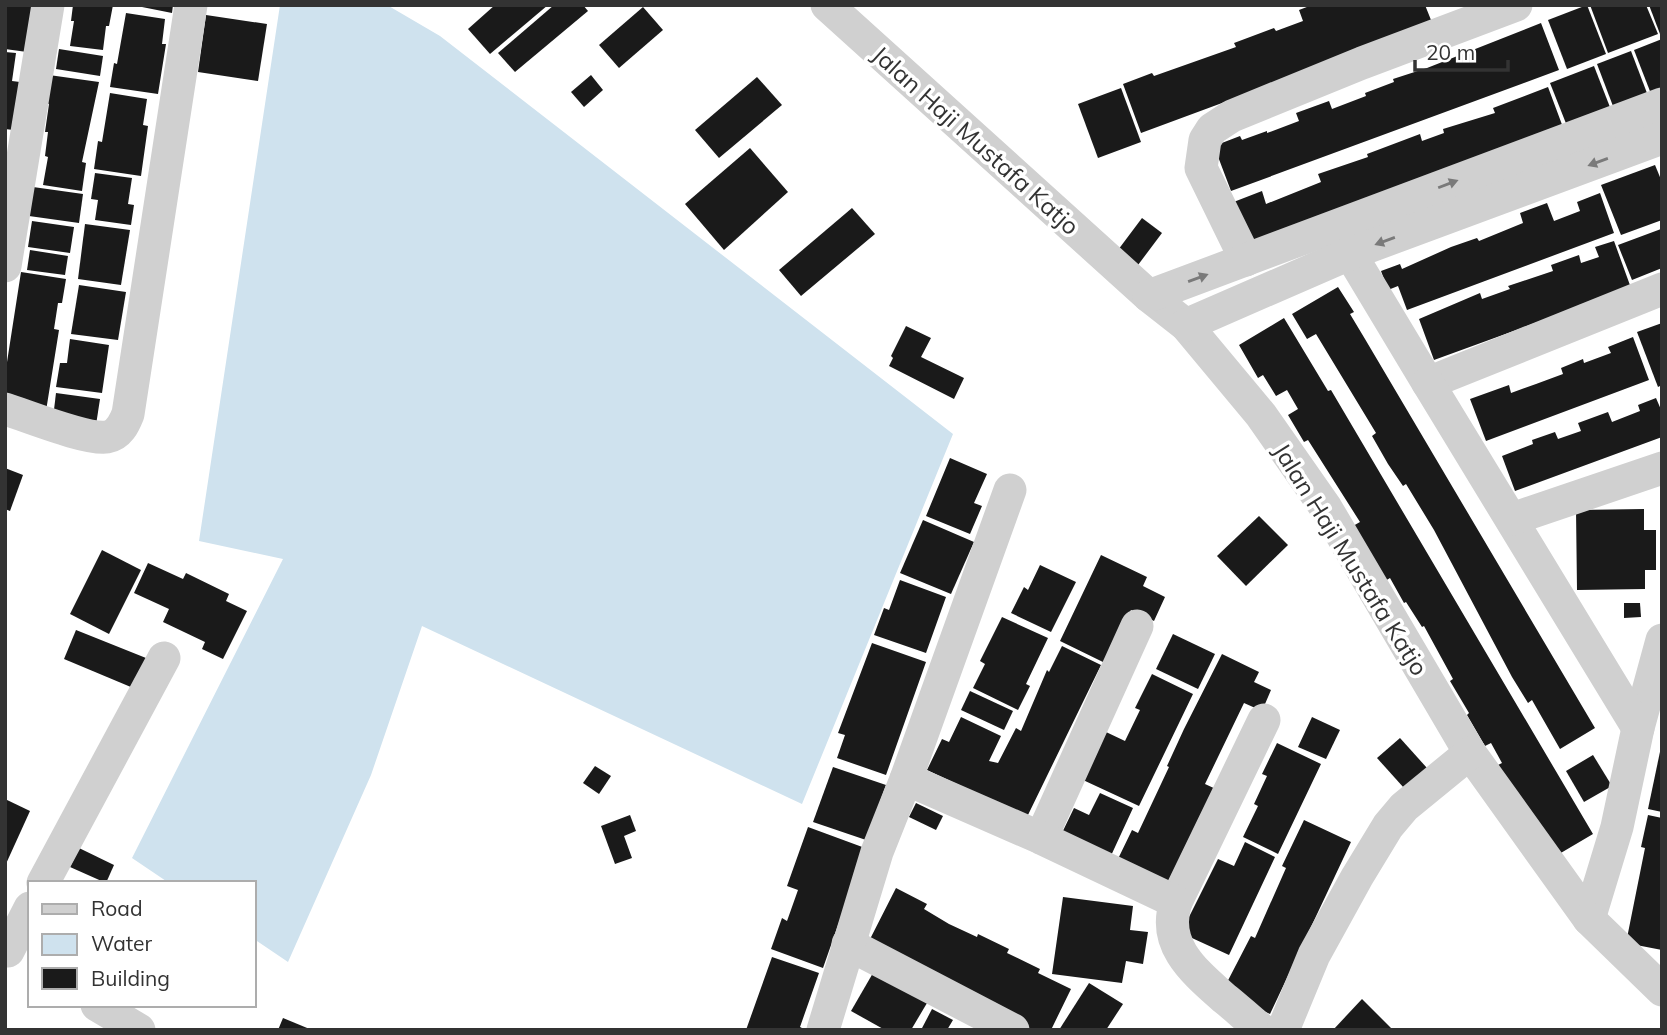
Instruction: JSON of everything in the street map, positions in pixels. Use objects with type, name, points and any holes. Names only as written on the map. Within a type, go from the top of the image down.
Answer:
[{"type":"street","points":[[5,266],[48,5]]},
{"type":"street","points":[[5,409],[85,435],[106,438],[123,427],[128,414],[191,5]]},
{"type":"street","name":"Jalan Haji Mustafa Katjo","points":[[827,5],[1149,296],[1186,325],[1261,415],[1326,508],[1470,752],[1589,919],[1662,990]]},
{"type":"street","points":[[1247,260],[1201,168],[1205,140],[1213,129],[1244,111],[1454,17],[1516,5]]},
{"type":"street","points":[[1186,325],[1342,241],[1662,103]]},
{"type":"street","points":[[1149,296],[1247,260],[1342,241],[1662,138]]},
{"type":"street","points":[[1342,241],[1638,728]]},
{"type":"street","points":[[1428,383],[1662,289]]},
{"type":"street","points":[[1512,519],[1662,468]]},
{"type":"street","points":[[823,1030],[877,852],[1010,490]]},
{"type":"street","points":[[1041,838],[1137,626]]},
{"type":"street","points":[[1589,919],[1617,827],[1638,728],[1662,640]]},
{"type":"street","points":[[44,881],[164,658]]},
{"type":"street","points":[[1262,1030],[1195,972],[1184,957],[1172,930],[1171,916],[1264,720]]},
{"type":"street","points":[[1283,1030],[1314,955],[1388,826],[1404,807],[1470,752]]},
{"type":"street","points":[[906,779],[1041,838],[1176,902]]},
{"type":"street","points":[[14,956],[28,914]]},
{"type":"street","points":[[848,944],[1013,1030]]},
{"type":"street","points":[[100,1007],[139,1030]]},
{"type":"water","points":[[280,5],[387,5],[440,36],[953,434],[802,804],[422,626],[371,775],[288,962],[256,940],[256,881],[166,881],[132,858],[283,559],[199,541]]},
{"type":"building","points":[[5,5],[34,5],[27,52],[5,49]]},
{"type":"building","points":[[73,5],[113,5],[109,26],[106,26],[103,50],[70,46],[74,21],[71,21]]},
{"type":"building","points":[[132,5],[173,5],[172,13]]},
{"type":"building","points":[[495,5],[548,5],[490,54],[468,29]]},
{"type":"building","points":[[554,5],[583,5],[588,11],[515,72],[498,53]]},
{"type":"building","points":[[1312,5],[1425,5],[1433,25],[1141,133],[1123,84],[1236,47],[1234,43],[1274,28],[1276,31],[1303,21],[1299,10]]},
{"type":"building","points":[[1587,5],[1606,54],[1567,69],[1548,20]]},
{"type":"building","points":[[1590,5],[1646,5],[1658,34],[1608,53]]},
{"type":"building","points":[[1649,5],[1662,5],[1660,34]]},
{"type":"building","points":[[643,7],[663,30],[619,68],[599,45]]},
{"type":"building","points":[[126,13],[165,19],[162,44],[166,44],[158,94],[110,87]]},
{"type":"building","points":[[206,15],[267,24],[258,81],[198,72]]},
{"type":"building","points":[[1541,23],[1559,70],[1231,191],[1214,146],[1240,136],[1242,140],[1267,133],[1299,121],[1296,113],[1329,101],[1332,109],[1366,96],[1365,93],[1394,82],[1393,79]]},
{"type":"building","points":[[1662,39],[1662,96],[1653,99],[1634,50]]},
{"type":"building","points":[[59,49],[103,56],[100,76],[56,69]]},
{"type":"building","points":[[1631,51],[1650,101],[1616,114],[1597,64]]},
{"type":"building","points":[[5,52],[16,53],[12,81],[20,82],[13,130],[5,129]]},
{"type":"building","points":[[1594,66],[1613,115],[1569,131],[1550,83]]},
{"type":"building","points":[[49,75],[99,82],[82,162],[86,163],[82,191],[43,185],[48,157],[45,156],[48,132],[45,132],[49,104],[45,103]]},
{"type":"building","points":[[591,75],[603,90],[584,107],[571,92]]},
{"type":"building","points":[[757,77],[782,105],[719,158],[695,130]]},
{"type":"building","points":[[1548,87],[1564,130],[1249,251],[1231,203],[1262,191],[1266,204],[1321,182],[1318,174],[1368,157],[1367,154],[1420,134],[1422,141],[1444,133],[1443,129],[1495,113],[1493,108]]},
{"type":"building","points":[[1121,88],[1141,142],[1098,158],[1078,104]]},
{"type":"building","points":[[110,93],[147,99],[143,125],[148,126],[141,176],[94,169],[98,141],[102,142]]},
{"type":"building","points":[[750,148],[788,192],[724,250],[685,204]]},
{"type":"building","points":[[1655,165],[1662,182],[1662,220],[1621,235],[1601,185]]},
{"type":"building","points":[[95,173],[132,178],[128,204],[134,205],[131,225],[95,220],[98,200],[91,199]]},
{"type":"building","points":[[33,187],[83,194],[79,223],[29,216]]},
{"type":"building","points":[[1600,193],[1614,233],[1407,310],[1398,286],[1388,290],[1381,271],[1400,264],[1402,269],[1451,247],[1477,238],[1479,241],[1523,223],[1520,213],[1547,203],[1554,221],[1580,211],[1577,202]]},
{"type":"building","points":[[852,208],[875,234],[801,296],[779,270]]},
{"type":"building","points":[[1142,218],[1162,233],[1138,265],[1118,250]]},
{"type":"building","points":[[32,221],[74,227],[70,253],[28,247]]},
{"type":"building","points":[[85,224],[130,230],[121,285],[78,279]]},
{"type":"building","points":[[1661,229],[1662,268],[1632,280],[1618,245]]},
{"type":"building","points":[[1614,241],[1631,288],[1434,360],[1419,319],[1480,293],[1482,299],[1510,289],[1508,286],[1553,271],[1551,265],[1579,255],[1581,263],[1599,257],[1595,247]]},
{"type":"building","points":[[30,250],[68,256],[65,275],[27,270]]},
{"type":"building","points":[[21,272],[66,279],[62,303],[58,303],[54,329],[59,330],[46,411],[5,405],[5,375]]},
{"type":"building","points":[[79,285],[126,292],[118,340],[71,334]]},
{"type":"building","points":[[1338,287],[1354,312],[1350,314],[1595,728],[1560,749],[1532,700],[1528,703],[1512,677],[1434,530],[1406,484],[1403,486],[1388,464],[1372,436],[1376,433],[1316,334],[1307,339],[1292,314]]},
{"type":"building","points":[[1284,318],[1328,391],[1331,390],[1593,834],[1554,857],[1498,765],[1502,763],[1491,743],[1485,746],[1467,715],[1469,713],[1450,681],[1453,679],[1424,626],[1422,627],[1406,602],[1404,603],[1390,578],[1385,581],[1353,526],[1360,522],[1308,440],[1304,442],[1288,415],[1298,409],[1287,390],[1276,396],[1263,375],[1258,378],[1239,345]]},
{"type":"building","points":[[1662,323],[1662,385],[1658,387],[1637,332]]},
{"type":"building","points":[[906,326],[931,338],[921,357],[964,378],[954,399],[889,366]]},
{"type":"building","points":[[1633,337],[1649,380],[1486,441],[1470,399],[1509,385],[1511,393],[1563,374],[1561,368],[1583,359],[1584,363],[1611,353],[1608,347]]},
{"type":"building","points":[[70,339],[109,345],[102,393],[56,387],[60,363],[67,363]]},
{"type":"building","points":[[56,393],[100,399],[96,425],[53,418]]},
{"type":"building","points":[[1656,398],[1662,412],[1662,437],[1515,491],[1502,456],[1533,444],[1532,440],[1555,432],[1558,439],[1581,431],[1578,423],[1608,412],[1612,422],[1640,411],[1638,405]]},
{"type":"building","points":[[950,458],[987,474],[974,503],[982,506],[970,534],[926,516]]},
{"type":"building","points":[[5,468],[23,475],[10,511],[5,509]]},
{"type":"building","points":[[1644,509],[1644,530],[1656,530],[1656,570],[1645,570],[1645,589],[1577,590],[1576,510]]},
{"type":"building","points":[[1259,516],[1288,545],[1246,586],[1217,556]]},
{"type":"building","points":[[923,520],[974,542],[951,594],[900,573]]},
{"type":"building","points":[[102,550],[141,570],[109,634],[70,614]]},
{"type":"building","points":[[1101,555],[1147,577],[1143,586],[1165,597],[1154,621],[1131,610],[1105,663],[1060,641]]},
{"type":"building","points":[[148,563],[183,579],[186,573],[229,594],[226,601],[247,611],[223,659],[202,649],[205,642],[163,622],[169,609],[134,593]]},
{"type":"building","points":[[1040,565],[1076,582],[1051,632],[1011,613],[1024,587],[1028,590]]},
{"type":"building","points":[[900,580],[946,597],[926,653],[874,635],[884,608],[889,610]]},
{"type":"building","points":[[1624,603],[1640,603],[1641,617],[1624,618]]},
{"type":"building","points":[[1002,617],[1048,638],[1026,684],[1030,686],[1018,710],[973,688],[985,664],[980,661]]},
{"type":"building","points":[[76,630],[151,660],[138,690],[64,659]]},
{"type":"building","points":[[1173,634],[1215,654],[1198,689],[1156,669]]},
{"type":"building","points":[[872,643],[926,662],[886,775],[837,758],[845,735],[838,733]]},
{"type":"building","points":[[1062,646],[1101,665],[1027,817],[927,770],[942,739],[949,742],[961,717],[1001,736],[989,761],[998,763],[1016,728],[1021,731],[1047,670],[1049,672]]},
{"type":"building","points":[[1222,654],[1259,672],[1254,682],[1271,690],[1262,711],[1244,703],[1205,784],[1218,790],[1169,889],[1116,863],[1132,830],[1138,833],[1184,729]]},
{"type":"building","points":[[1152,674],[1193,694],[1139,806],[1083,780],[1106,732],[1125,741],[1140,710],[1135,708]]},
{"type":"building","points":[[970,691],[1013,711],[1004,730],[961,710]]},
{"type":"building","points":[[1312,717],[1340,730],[1326,759],[1298,747]]},
{"type":"building","points":[[1400,738],[1427,768],[1404,788],[1377,758]]},
{"type":"building","points":[[1277,743],[1321,764],[1278,854],[1243,837],[1258,806],[1254,804],[1267,776],[1262,774]]},
{"type":"building","points":[[1662,747],[1662,812],[1648,809]]},
{"type":"building","points":[[1593,755],[1612,786],[1584,802],[1566,771]]},
{"type":"building","points":[[595,766],[611,776],[599,794],[583,783]]},
{"type":"building","points":[[833,767],[886,785],[866,840],[813,822]]},
{"type":"building","points":[[1100,793],[1133,808],[1109,860],[1060,837],[1074,808],[1089,815]]},
{"type":"building","points":[[5,799],[30,811],[5,866]]},
{"type":"building","points":[[916,803],[943,816],[936,830],[909,817]]},
{"type":"building","points":[[630,815],[636,831],[624,836],[632,858],[615,864],[601,826]]},
{"type":"building","points":[[1648,815],[1662,818],[1662,950],[1626,943],[1645,848],[1641,847]]},
{"type":"building","points":[[1304,820],[1351,842],[1270,1014],[1222,992],[1251,936],[1255,938],[1286,868],[1282,866]]},
{"type":"building","points":[[808,827],[865,848],[823,968],[771,949],[782,918],[787,921],[798,890],[787,886]]},
{"type":"building","points":[[1245,842],[1275,857],[1229,955],[1181,933],[1218,859],[1234,866]]},
{"type":"building","points":[[79,848],[114,865],[107,881],[70,867]]},
{"type":"building","points":[[896,888],[927,904],[924,909],[949,924],[1009,949],[1007,953],[1040,969],[1038,973],[1071,989],[1051,1030],[1024,1030],[868,943]]},
{"type":"building","points":[[1063,897],[1133,906],[1130,930],[1148,932],[1143,964],[1126,961],[1122,983],[1052,974]]},
{"type":"building","points":[[772,957],[819,973],[800,1027],[806,1030],[746,1030]]},
{"type":"building","points":[[873,973],[927,1003],[911,1030],[885,1030],[851,1011]]},
{"type":"building","points":[[1089,983],[1123,1004],[1106,1030],[1059,1030]]},
{"type":"building","points":[[1362,999],[1393,1030],[1333,1030]]},
{"type":"building","points":[[932,1009],[953,1020],[947,1030],[921,1030]]},
{"type":"building","points":[[283,1018],[312,1030],[278,1030]]}]
